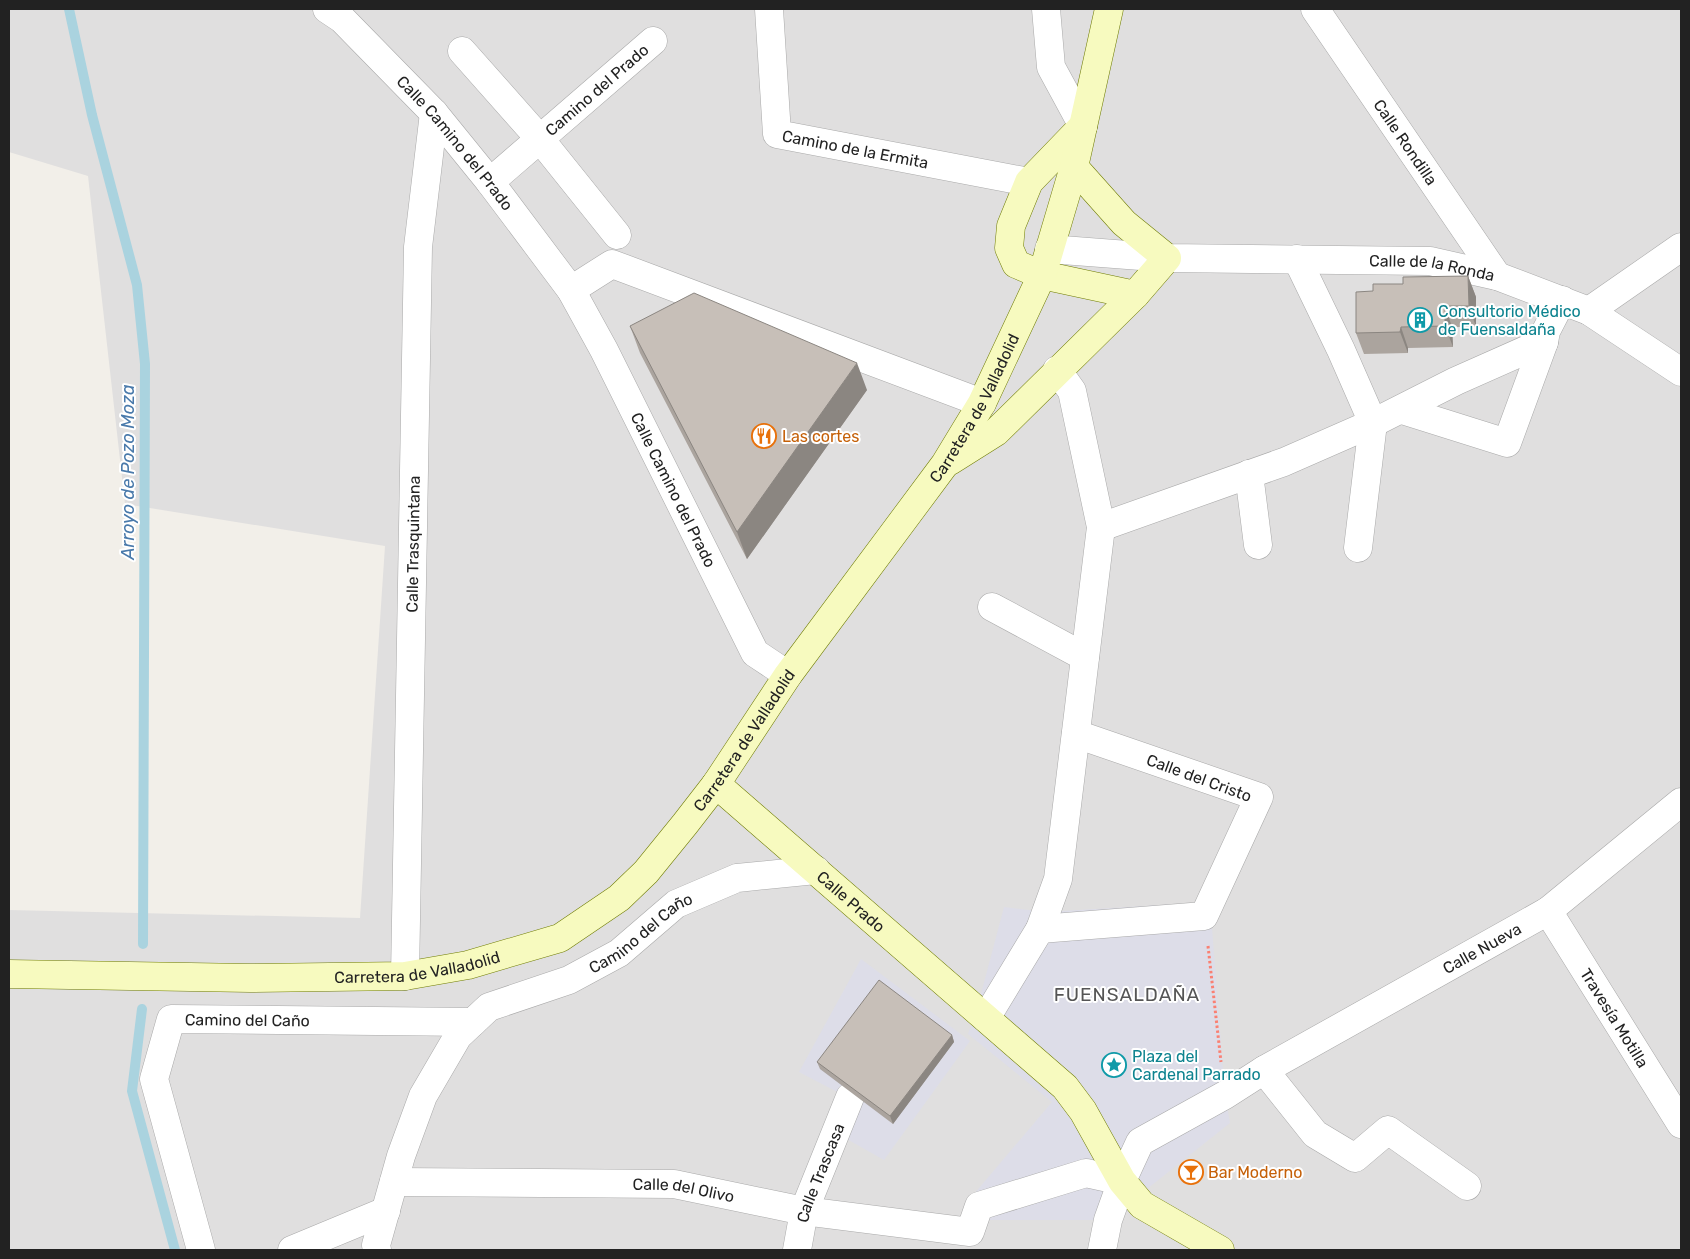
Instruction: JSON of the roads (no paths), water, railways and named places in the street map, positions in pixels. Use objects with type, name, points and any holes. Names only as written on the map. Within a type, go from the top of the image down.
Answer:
[{"type":"street","name":"Calle Camino del Prado","points":[[327,9],[342,19],[434,113],[490,182],[571,290],[604,350],[755,653],[788,676]]},
{"type":"street","name":"Camino de la Ermita","points":[[769,9],[777,134],[1029,182]]},
{"type":"street","points":[[1046,9],[1051,67],[1083,126],[1029,182],[1011,226],[1009,248],[1016,264],[1042,275],[1135,295]]},
{"type":"street","name":"Carretera de Valladolid","points":[[9,974],[250,978],[405,976],[468,966],[560,938],[619,898],[646,872],[716,784],[788,676],[945,464],[982,403],[1042,275],[1074,167],[1109,9]]},
{"type":"street","name":"Calle Rondilla","points":[[1315,9],[1497,276]]},
{"type":"street","name":"Camino del Prado","points":[[490,182],[654,41]]},
{"type":"street","name":"Camino del Prado","points":[[462,51],[540,139],[617,235]]},
{"type":"street","name":"Calle Trasquintana","points":[[405,976],[418,247],[434,113]]},
{"type":"street","points":[[945,464],[996,432],[1135,295],[1167,258],[1124,223],[1074,167]]},
{"type":"street","points":[[1589,311],[1681,247]]},
{"type":"street","name":"Calle de la Ronda","points":[[1049,249],[1167,258],[1430,261],[1497,276],[1589,311],[1681,372]]},
{"type":"street","points":[[1297,259],[1341,350],[1373,423],[1358,548]]},
{"type":"street","points":[[571,290],[612,264],[982,403]]},
{"type":"street","points":[[1402,410],[1507,443],[1544,342],[1546,331],[1562,300]]},
{"type":"street","points":[[1101,527],[1284,462],[1402,410],[1456,381],[1544,342]]},
{"type":"street","points":[[1058,370],[1072,391],[1101,527],[1058,879],[1040,929],[986,1018],[1066,1087],[1083,1111],[1122,1181],[1142,1205],[1220,1250]]},
{"type":"street","points":[[1249,474],[1258,545]]},
{"type":"street","points":[[992,607],[1085,657]]},
{"type":"street","name":"Calle del Cristo","points":[[1040,929],[1204,916],[1258,798],[1076,734]]},
{"type":"street","name":"Calle Prado","points":[[716,784],[986,1018]]},
{"type":"street","name":"Calle Nueva","points":[[1122,1181],[1140,1142],[1224,1095],[1264,1070],[1548,911],[1681,802]]},
{"type":"street","name":"Camino del Caño","points":[[377,1250],[376,1245],[394,1182],[422,1096],[458,1036],[490,1007],[569,980],[619,953],[676,904],[737,878],[816,870]]},
{"type":"street","name":"Travesía Motilla","points":[[1548,911],[1681,1124]]},
{"type":"street","name":"Camino del Caño","points":[[201,1250],[154,1079],[171,1019],[474,1022]]},
{"type":"street","points":[[1264,1070],[1315,1134],[1355,1158],[1388,1130],[1467,1186]]},
{"type":"street","name":"Calle Trascasa","points":[[797,1250],[804,1211],[850,1097]]},
{"type":"street","name":"Calle del Olivo","points":[[394,1182],[674,1184],[804,1211],[970,1232],[979,1206],[1086,1173],[1122,1181]]},
{"type":"street","points":[[1102,1250],[1108,1220],[1122,1181]]},
{"type":"street","points":[[292,1250],[386,1212]]},
{"type":"waterway","name":"Arroyo de Pozo Moza","points":[[69,9],[92,115],[137,285],[145,364],[143,944]]},
{"type":"waterway","name":"Arroyo de Pozo Moza","points":[[142,1009],[132,1091],[175,1250]]},
{"type":"place","name":"Consultorio Médico de Fuensaldaña","points":[[1420,320]]},
{"type":"place","name":"Las cortes","points":[[764,436]]},
{"type":"place","name":"Plaza del Cardenal Parrado","points":[[1114,1065]]},
{"type":"place","name":"Bar Moderno","points":[[1191,1172]]},
{"type":"district","name":"FUENSALDAÑA","points":[[1127,994]]}]
